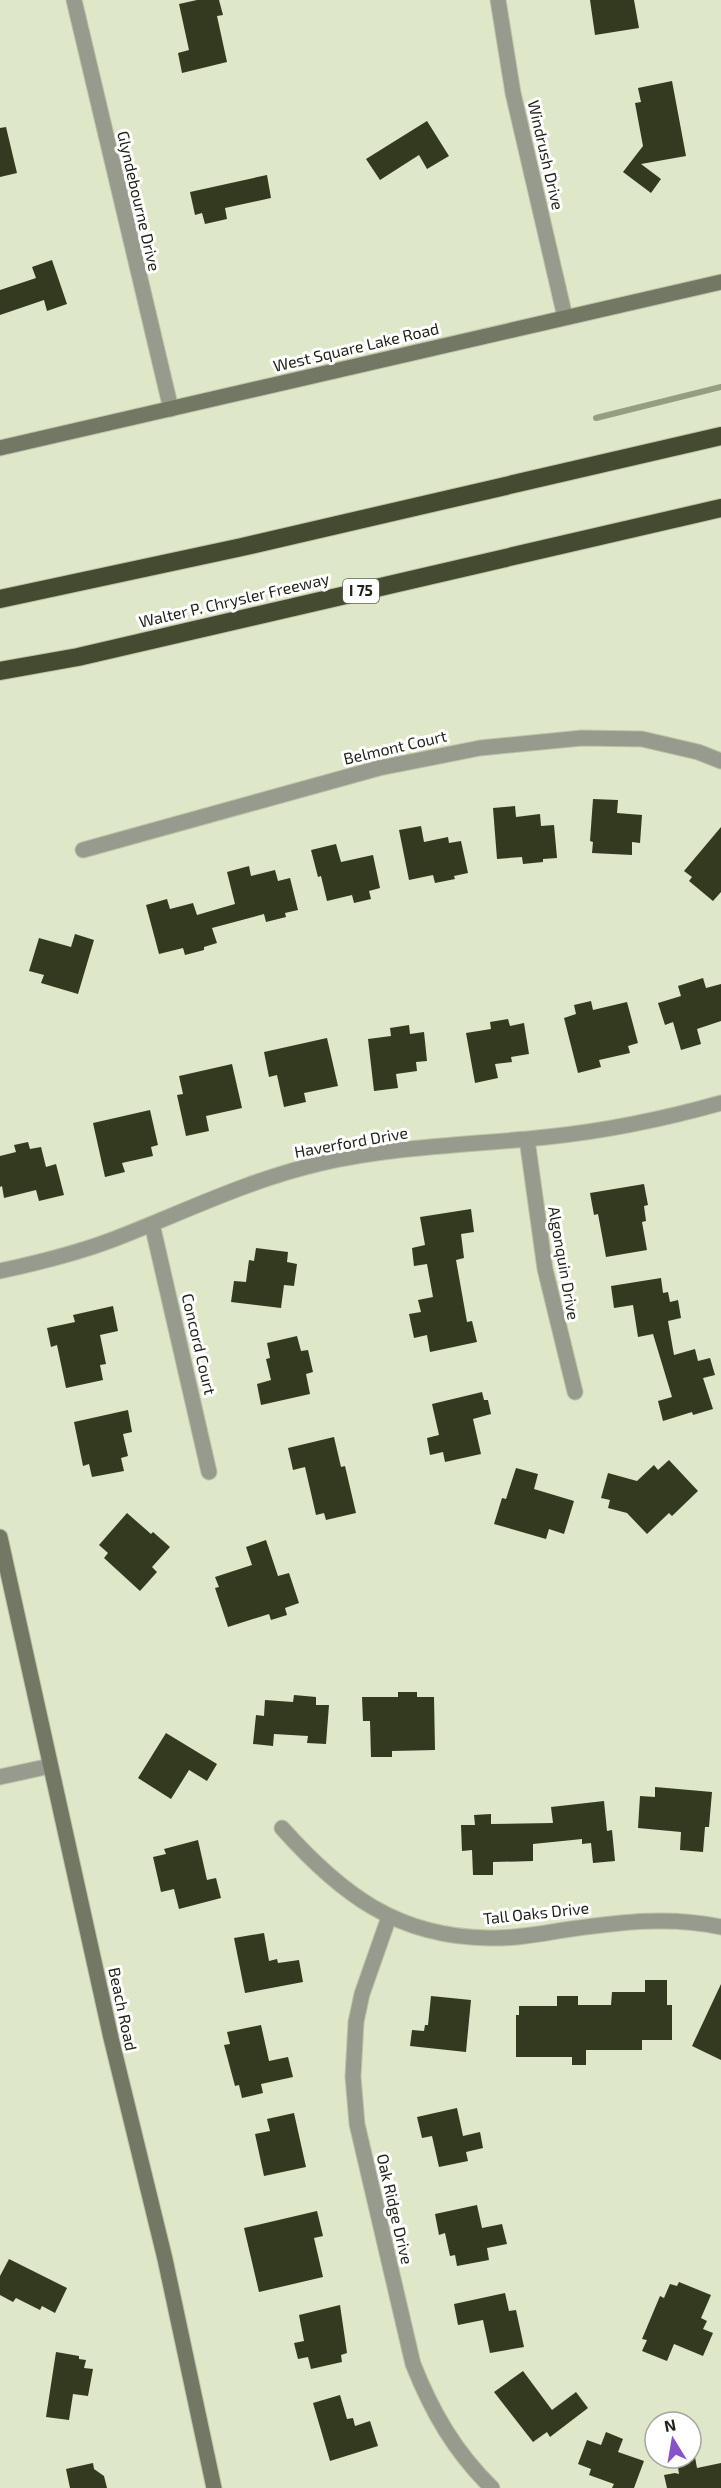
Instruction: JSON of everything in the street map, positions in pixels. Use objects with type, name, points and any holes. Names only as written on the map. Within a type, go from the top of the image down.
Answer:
[{"type":"highway","points":[[0,599],[254,544],[721,436]]},
{"type":"highway","name":"Walter P. Chrysler Freeway","points":[[0,671],[78,657],[721,508]]},
{"type":"street","name":"Glyndebourne Drive","points":[[74,0],[171,409]]},
{"type":"street","name":"Windrush Drive","points":[[498,0],[513,93],[565,317]]},
{"type":"street","name":"West Square Lake Road","points":[[0,448],[721,282]]},
{"type":"street","name":"Belmont Court","points":[[83,850],[379,768],[480,748],[582,738],[642,739],[698,752],[721,761]]},
{"type":"street","name":"Haverford Drive","points":[[0,1271],[81,1251],[229,1191],[292,1170],[325,1162],[390,1151],[597,1131],[721,1103]]},
{"type":"street","name":"Algonquin Drive","points":[[527,1139],[545,1269],[575,1392]]},
{"type":"street","name":"Concord Court","points":[[152,1224],[209,1472]]},
{"type":"street","name":"Beach Road","points":[[0,1537],[111,2038],[165,2259],[214,2488]]},
{"type":"street","points":[[0,1777],[50,1766]]},
{"type":"street","name":"Tall Oaks Drive","points":[[282,1828],[327,1875],[367,1905],[389,1917],[437,1932],[491,1938],[653,1920],[693,1922],[721,1927]]},
{"type":"street","name":"Oak Ridge Drive","points":[[389,1917],[370,1967],[356,2022],[353,2077],[357,2124],[413,2364],[423,2390],[445,2432],[492,2488]]},
{"type":"building","points":[[197,0],[219,0],[223,15],[217,16],[227,62],[182,73],[178,53],[189,50],[179,4]]},
{"type":"building","points":[[590,0],[634,0],[639,28],[595,35]]},
{"type":"building","points":[[672,81],[686,156],[641,164],[661,179],[651,193],[623,172],[643,146],[635,103],[641,102],[638,88]]},
{"type":"building","points":[[427,121],[449,156],[427,169],[419,155],[380,180],[366,159]]},
{"type":"building","points":[[6,127],[17,173],[0,177],[0,128]]},
{"type":"building","points":[[267,175],[271,198],[225,208],[227,219],[205,224],[202,213],[195,215],[190,192]]},
{"type":"building","points":[[52,260],[67,304],[47,311],[44,300],[0,315],[0,290],[36,278],[32,267]]},
{"type":"building","points":[[593,799],[618,800],[617,813],[642,815],[640,843],[632,842],[632,855],[592,853],[593,842],[590,841]]},
{"type":"building","points":[[515,806],[516,817],[540,814],[541,826],[554,825],[557,858],[523,864],[522,857],[497,859],[493,808]]},
{"type":"building","points":[[421,826],[424,842],[448,837],[449,843],[461,841],[468,873],[454,876],[455,879],[435,883],[433,875],[409,880],[399,830]]},
{"type":"building","points":[[721,827],[721,892],[713,901],[689,881],[692,877],[684,871]]},
{"type":"building","points":[[336,844],[341,862],[373,855],[380,888],[369,891],[371,899],[354,903],[352,895],[327,901],[311,850]]},
{"type":"building","points":[[249,866],[251,876],[275,870],[278,881],[290,878],[298,910],[285,913],[286,917],[266,922],[264,914],[212,928],[217,943],[204,947],[204,950],[185,955],[183,948],[159,954],[146,905],[167,899],[170,909],[193,903],[197,915],[235,904],[227,872]]},
{"type":"building","points":[[75,934],[94,940],[78,994],[41,983],[44,975],[29,971],[39,938],[71,947]]},
{"type":"building","points":[[703,978],[706,988],[721,984],[721,1021],[697,1029],[701,1044],[681,1050],[673,1022],[665,1025],[658,1003],[681,996],[678,986]]},
{"type":"building","points":[[591,1001],[593,1010],[627,1002],[638,1043],[628,1046],[630,1053],[599,1060],[601,1067],[578,1073],[564,1018],[576,1014],[574,1005]]},
{"type":"building","points":[[508,1019],[510,1026],[524,1023],[529,1054],[511,1057],[512,1062],[495,1064],[498,1078],[475,1083],[466,1033],[491,1029],[490,1022]]},
{"type":"building","points":[[409,1025],[410,1034],[424,1032],[427,1061],[416,1062],[417,1071],[396,1074],[398,1088],[374,1091],[368,1039],[391,1036],[390,1028]]},
{"type":"building","points":[[327,1038],[338,1086],[304,1093],[306,1102],[284,1107],[277,1075],[269,1077],[264,1052]]},
{"type":"building","points":[[232,1064],[242,1108],[206,1116],[209,1131],[186,1136],[177,1095],[183,1094],[179,1076]]},
{"type":"building","points":[[150,1110],[158,1145],[151,1147],[153,1156],[122,1163],[125,1172],[105,1177],[93,1123]]},
{"type":"building","points":[[28,1142],[30,1149],[41,1147],[46,1167],[56,1164],[64,1195],[39,1201],[36,1190],[4,1198],[2,1186],[0,1187],[0,1156],[16,1152],[14,1145]]},
{"type":"building","points":[[644,1184],[648,1205],[644,1206],[646,1221],[642,1222],[647,1250],[606,1257],[598,1214],[594,1215],[590,1193]]},
{"type":"building","points":[[471,1209],[474,1232],[461,1234],[464,1258],[456,1260],[467,1322],[472,1321],[477,1342],[430,1352],[427,1335],[414,1338],[409,1314],[421,1312],[418,1300],[433,1297],[427,1264],[414,1266],[412,1248],[425,1245],[420,1217]]},
{"type":"building","points":[[256,1248],[288,1252],[287,1262],[297,1264],[294,1286],[284,1285],[281,1308],[231,1302],[234,1281],[246,1282],[249,1260],[254,1261]]},
{"type":"building","points":[[661,1278],[663,1293],[668,1292],[670,1302],[678,1300],[681,1318],[668,1321],[674,1355],[695,1349],[698,1361],[710,1358],[715,1375],[703,1378],[713,1409],[693,1415],[692,1412],[663,1421],[658,1401],[672,1397],[653,1334],[638,1337],[633,1305],[614,1308],[611,1286]]},
{"type":"building","points":[[113,1306],[118,1331],[100,1335],[106,1364],[100,1365],[103,1380],[66,1388],[57,1345],[51,1347],[47,1328],[75,1322],[73,1315]]},
{"type":"building","points":[[297,1336],[301,1351],[308,1350],[313,1372],[306,1374],[310,1394],[261,1405],[257,1384],[271,1380],[266,1359],[270,1358],[267,1343]]},
{"type":"building","points":[[482,1392],[484,1400],[488,1400],[491,1414],[473,1419],[481,1454],[445,1462],[443,1452],[430,1455],[427,1438],[439,1435],[432,1404]]},
{"type":"building","points":[[128,1410],[132,1432],[123,1434],[128,1456],[121,1458],[124,1471],[92,1477],[89,1464],[83,1466],[74,1422]]},
{"type":"building","points":[[334,1437],[341,1467],[345,1466],[356,1513],[326,1520],[324,1513],[316,1515],[305,1467],[293,1470],[288,1448]]},
{"type":"building","points":[[669,1460],[698,1491],[672,1516],[669,1513],[647,1534],[627,1513],[608,1508],[610,1500],[601,1498],[608,1473],[637,1481],[654,1465],[658,1470]]},
{"type":"building","points":[[516,1468],[538,1474],[534,1489],[574,1501],[564,1534],[549,1529],[546,1539],[494,1524],[502,1498],[506,1499]]},
{"type":"building","points":[[127,1513],[170,1547],[152,1567],[157,1572],[140,1591],[104,1558],[108,1553],[99,1545]]},
{"type":"building","points":[[266,1540],[278,1576],[289,1573],[299,1603],[285,1608],[287,1615],[271,1620],[269,1614],[228,1627],[215,1588],[219,1587],[215,1577],[252,1565],[246,1547]]},
{"type":"building","points":[[398,1692],[417,1692],[417,1697],[434,1697],[435,1750],[392,1751],[392,1757],[371,1757],[370,1721],[363,1721],[362,1697],[398,1697]]},
{"type":"building","points":[[294,1695],[316,1697],[316,1705],[329,1705],[326,1744],[307,1743],[308,1736],[274,1734],[273,1746],[253,1744],[256,1715],[264,1716],[265,1700],[293,1702]]},
{"type":"building","points":[[166,1733],[217,1764],[207,1781],[189,1770],[171,1799],[138,1778]]},
{"type":"building","points":[[655,1787],[712,1792],[709,1827],[705,1827],[703,1852],[680,1850],[681,1832],[638,1828],[640,1796],[655,1797]]},
{"type":"building","points":[[604,1801],[607,1831],[612,1830],[615,1861],[593,1863],[591,1843],[582,1844],[582,1839],[533,1844],[533,1861],[493,1862],[493,1875],[473,1875],[472,1850],[462,1851],[461,1825],[475,1825],[474,1815],[491,1814],[491,1824],[553,1823],[551,1807]]},
{"type":"building","points":[[198,1840],[207,1880],[216,1878],[221,1898],[179,1909],[174,1889],[161,1892],[153,1857],[166,1854],[164,1849]]},
{"type":"building","points":[[264,1933],[269,1961],[277,1959],[278,1963],[299,1960],[303,1982],[245,1993],[234,1938]]},
{"type":"building","points":[[645,1980],[667,1980],[667,2005],[672,2005],[672,2040],[642,2040],[642,2050],[586,2050],[586,2065],[572,2065],[572,2057],[516,2057],[516,2015],[519,2015],[519,2006],[557,2006],[557,1996],[578,1996],[578,2005],[611,2005],[612,1992],[645,1992]]},
{"type":"building","points":[[721,1984],[721,2060],[692,2046]]},
{"type":"building","points":[[431,1996],[471,2000],[466,2052],[410,2046],[412,2030],[424,2031],[425,2025],[428,2025]]},
{"type":"building","points":[[261,2025],[269,2061],[288,2057],[293,2077],[261,2084],[263,2093],[242,2098],[239,2085],[235,2086],[224,2045],[230,2044],[227,2032]]},
{"type":"building","points":[[457,2108],[463,2136],[480,2132],[483,2148],[466,2152],[468,2161],[439,2167],[432,2136],[422,2138],[417,2117]]},
{"type":"building","points":[[294,2113],[306,2167],[264,2176],[255,2134],[270,2131],[267,2119]]},
{"type":"building","points":[[477,2205],[482,2228],[502,2224],[507,2244],[487,2248],[489,2260],[457,2266],[455,2255],[450,2256],[445,2233],[439,2235],[435,2214]]},
{"type":"building","points":[[317,2211],[323,2236],[314,2238],[323,2277],[259,2292],[244,2228]]},
{"type":"building","points":[[9,2259],[67,2288],[55,2313],[42,2306],[40,2310],[16,2298],[13,2302],[0,2295],[0,2276]]},
{"type":"building","points":[[679,2282],[711,2295],[701,2318],[707,2321],[703,2329],[713,2333],[703,2356],[674,2344],[667,2361],[642,2351],[647,2340],[642,2339],[660,2296],[664,2298],[670,2284],[677,2286]]},
{"type":"building","points":[[505,2293],[509,2311],[516,2310],[524,2347],[490,2353],[483,2320],[458,2325],[454,2304]]},
{"type":"building","points":[[340,2305],[347,2353],[341,2355],[342,2362],[311,2369],[308,2357],[298,2359],[294,2343],[304,2341],[299,2315]]},
{"type":"building","points":[[56,2352],[79,2356],[79,2359],[86,2360],[84,2368],[93,2369],[88,2396],[73,2394],[69,2420],[46,2417]]},
{"type":"building","points":[[523,2371],[552,2410],[576,2392],[588,2408],[550,2437],[547,2432],[533,2442],[494,2392]]},
{"type":"building","points":[[340,2395],[347,2419],[353,2418],[355,2426],[370,2421],[378,2446],[330,2461],[313,2403]]},
{"type":"building","points":[[606,2432],[623,2439],[618,2452],[643,2461],[634,2488],[612,2488],[614,2484],[589,2475],[591,2469],[578,2464],[587,2440],[601,2445]]},
{"type":"building","points":[[93,2463],[94,2469],[104,2476],[107,2488],[70,2488],[66,2469]]},
{"type":"building","points":[[721,2463],[721,2488],[667,2488],[664,2475],[679,2474],[678,2470],[703,2470],[703,2467]]},
{"type":"waterway","points":[[596,418],[721,387]]}]
